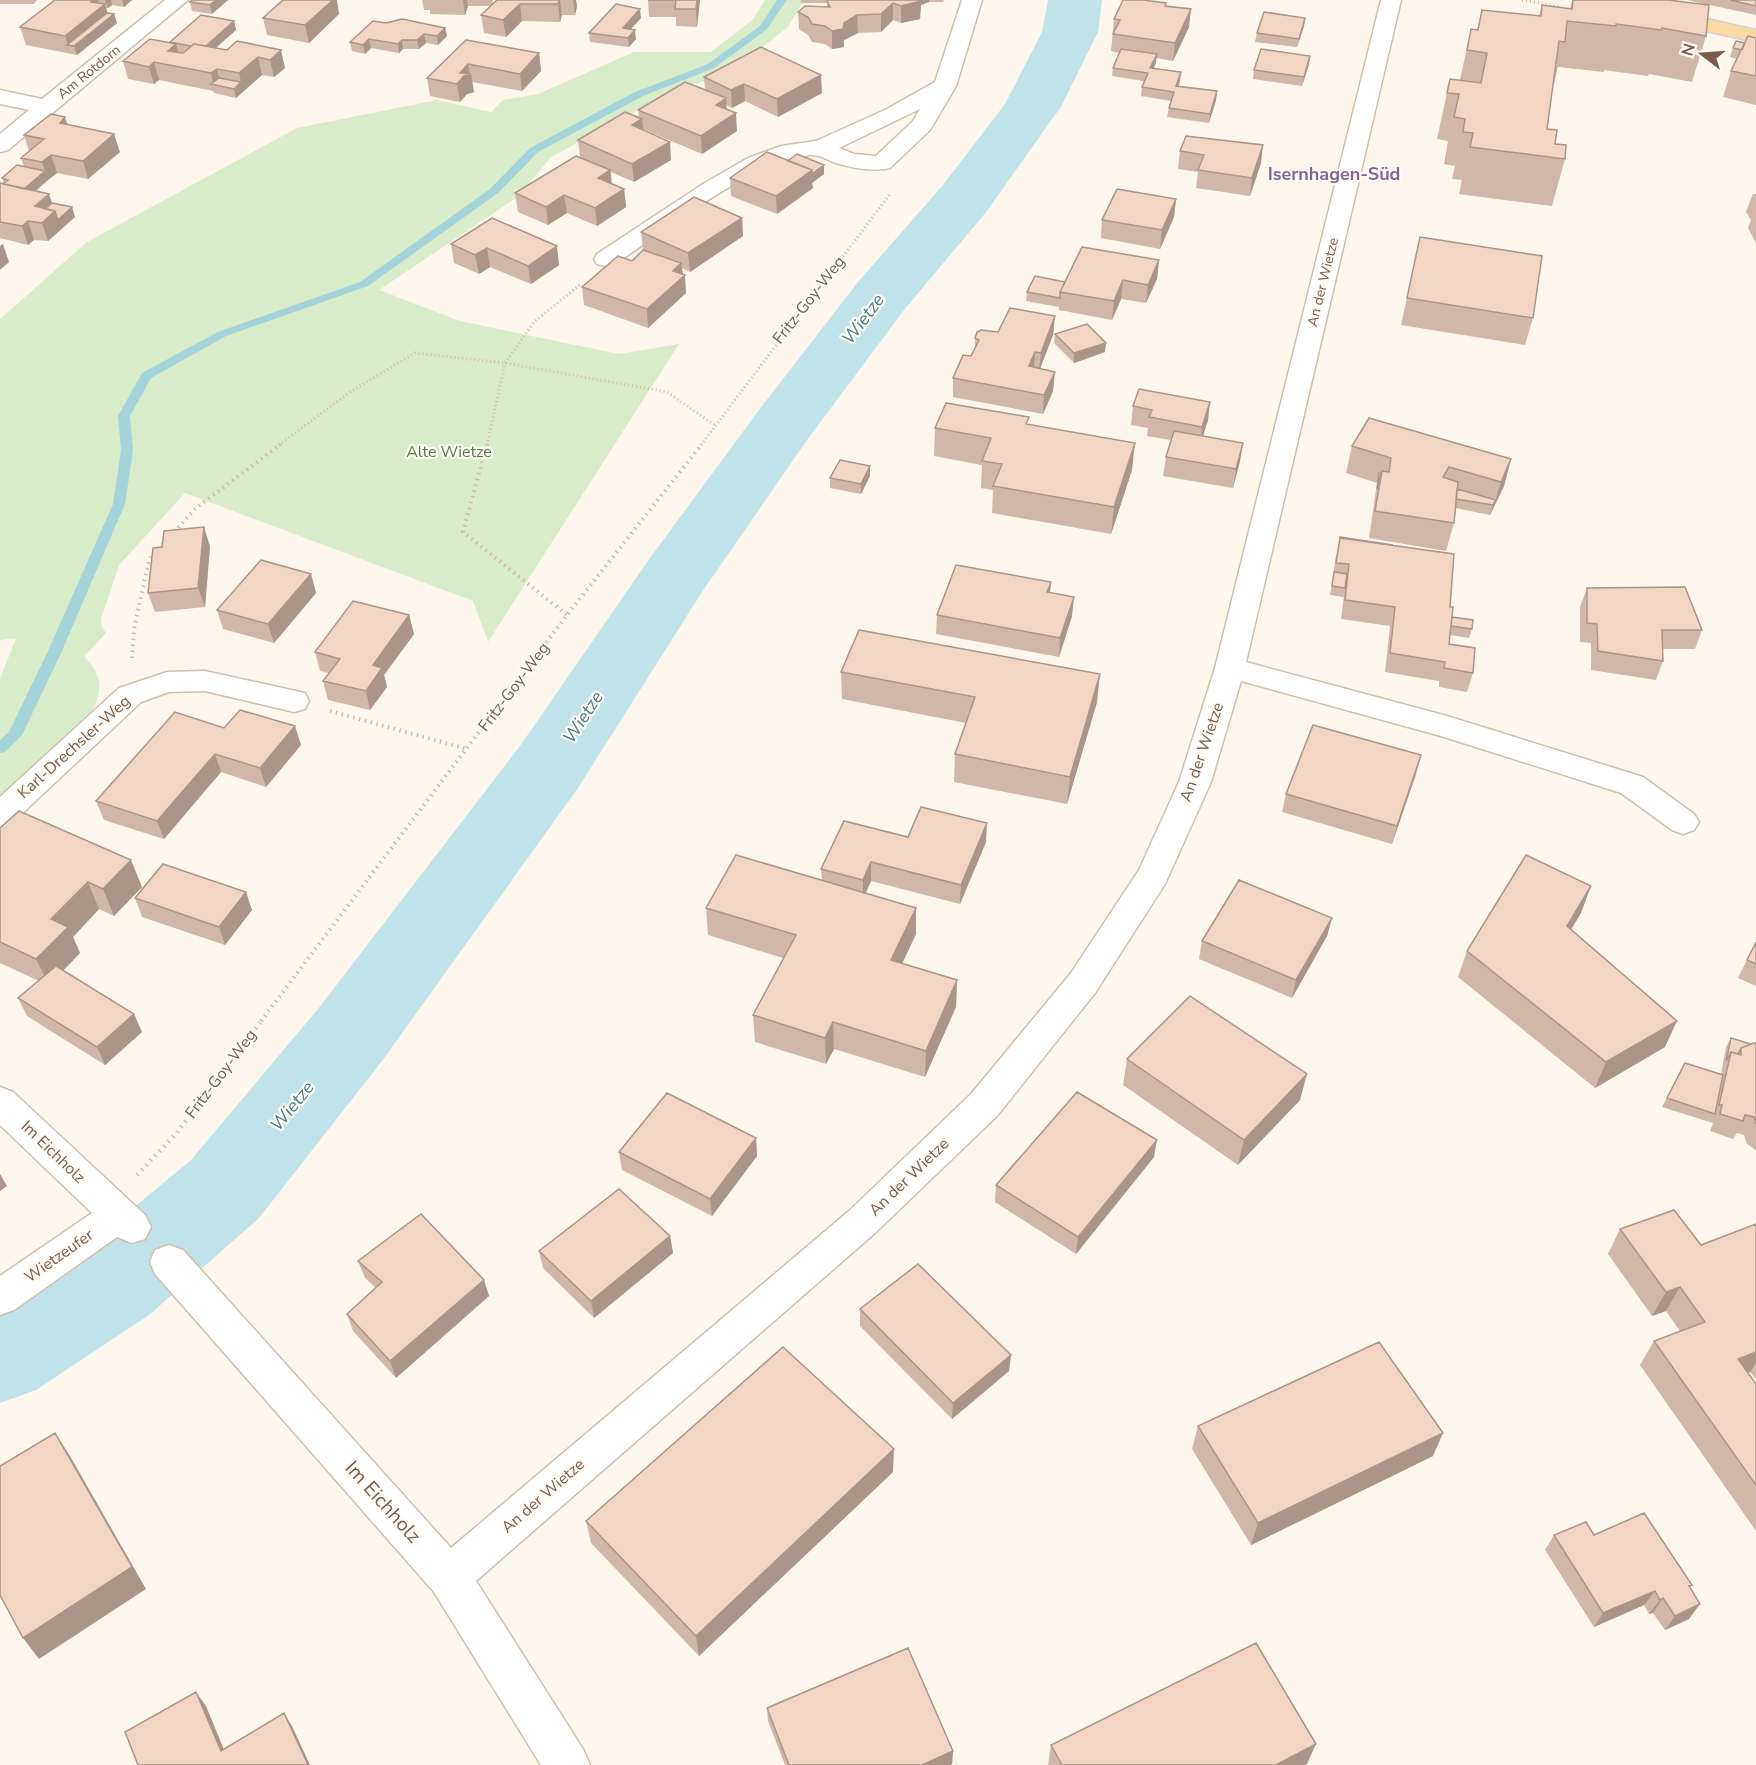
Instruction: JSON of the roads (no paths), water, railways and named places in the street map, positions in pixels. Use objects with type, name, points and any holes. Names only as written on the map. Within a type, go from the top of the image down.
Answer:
[{"type":"main road","points":[[1594,0],[1756,36]]},
{"type":"street","name":"Am Rotdorn","points":[[0,145],[178,0]]},
{"type":"street","points":[[821,147],[837,157],[860,163],[882,163],[922,125],[945,86],[972,0]]},
{"type":"street","name":"An der Wietze","points":[[449,1577],[862,1222],[984,1105],[1083,983],[1153,875],[1195,782],[1230,668],[1391,0]]},
{"type":"street","points":[[606,259],[711,189],[756,163],[789,151],[821,147],[893,115],[945,86]]},
{"type":"street","points":[[0,97],[41,111]]},
{"type":"street","points":[[0,109],[41,111]]},
{"type":"street","points":[[1230,668],[1447,727],[1632,785],[1683,822]]},
{"type":"street","name":"Karl-Drechsler-Weg","points":[[0,816],[130,695],[167,682],[205,681],[294,701]]},
{"type":"street","name":"Im Eichholz","points":[[0,1102],[118,1214]]},
{"type":"street","name":"Wietzeufer","points":[[0,1298],[118,1214]]},
{"type":"street","name":"Im Eichholz","points":[[169,1262],[449,1577],[567,1765]]},
{"type":"waterway","name":"Alte Wietze","points":[[0,748],[15,735],[55,651],[119,504],[127,451],[124,416],[146,376],[222,334],[364,284],[494,191],[534,150],[639,94],[711,66],[763,28],[782,0]]},
{"type":"waterway","name":"Wietze","points":[[0,1357],[114,1284],[225,1189],[350,1035],[549,767],[676,575],[783,425],[881,296],[965,198],[1032,107],[1070,32],[1075,0]]},
{"type":"district","name":"Isernhagen-Süd","points":[[1334,174]]}]
